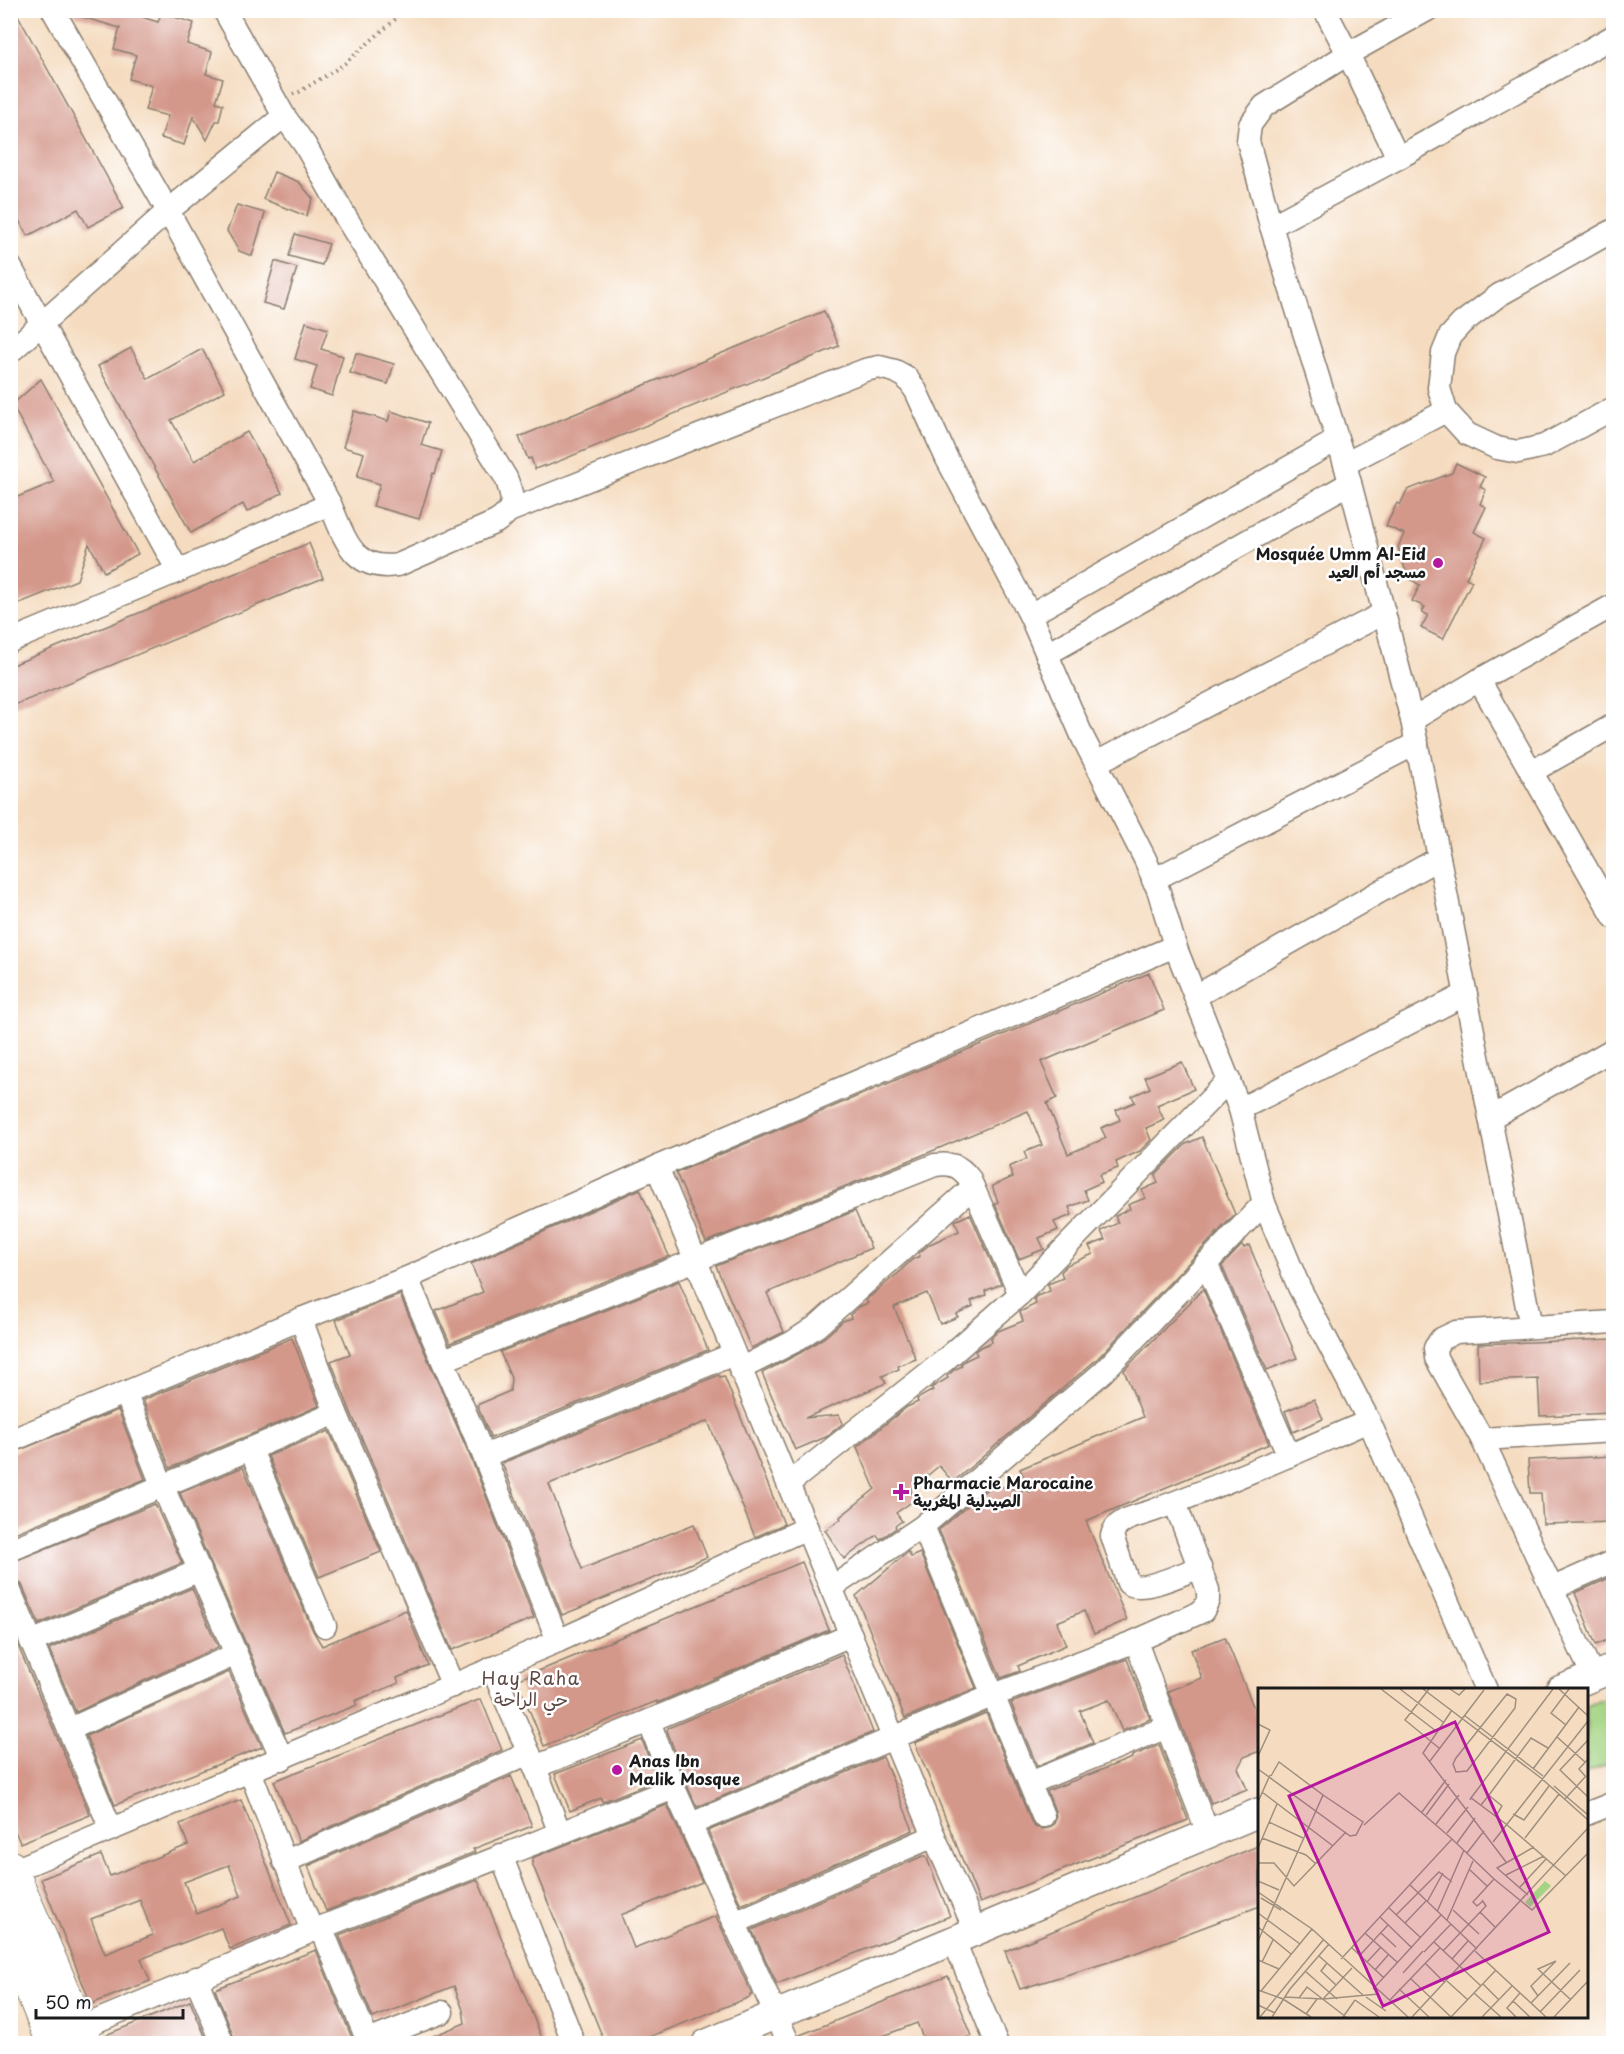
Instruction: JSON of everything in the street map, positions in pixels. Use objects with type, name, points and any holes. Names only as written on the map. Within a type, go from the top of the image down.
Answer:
[{"type":"main road","points":[[11,1870],[73,2038]]},
{"type":"main road","points":[[12,1942],[73,2038]]},
{"type":"street","points":[[53,10],[168,211],[330,504],[351,549],[370,563],[381,567],[398,565],[496,522],[509,511],[865,370],[879,367],[895,371],[906,377],[916,391],[947,459],[1029,615],[1096,764],[1154,880],[1175,946],[1240,1109],[1264,1203],[1299,1287],[1369,1421],[1486,1688]]},
{"type":"street","points":[[224,10],[279,107],[305,145],[345,216],[506,478],[512,498],[509,511]]},
{"type":"street","points":[[1325,10],[1398,158]]},
{"type":"street","points":[[1427,10],[1348,54],[1264,106],[1250,124],[1248,141],[1347,474],[1412,720],[1532,1327]]},
{"type":"street","points":[[1272,226],[1614,36]]},
{"type":"street","points":[[10,352],[168,211],[279,107]]},
{"type":"street","points":[[1614,230],[1498,295],[1462,323],[1450,336],[1443,353],[1439,388],[1446,411],[1467,434],[1497,448],[1518,452],[1544,446],[1614,408]]},
{"type":"street","points":[[10,266],[178,571]]},
{"type":"street","points":[[1047,654],[1347,474],[1446,411]]},
{"type":"street","points":[[1029,615],[1337,440]]},
{"type":"street","points":[[10,641],[330,504]]},
{"type":"street","points":[[1412,720],[1614,605]]},
{"type":"street","points":[[1096,764],[1384,613]]},
{"type":"street","points":[[1479,680],[1614,917]]},
{"type":"street","points":[[1531,772],[1614,725]]},
{"type":"street","points":[[1154,880],[1417,743]]},
{"type":"street","points":[[1196,996],[1439,858]]},
{"type":"street","points":[[10,1441],[301,1319],[407,1278],[657,1167],[1175,946]]},
{"type":"street","points":[[1240,1109],[1466,994]]},
{"type":"street","points":[[1490,1118],[1614,1049]]},
{"type":"street","points":[[789,1483],[945,1360],[1020,1294],[1229,1080]]},
{"type":"street","points":[[444,1360],[935,1165],[948,1163],[964,1171],[974,1186],[1020,1294]]},
{"type":"street","points":[[657,1167],[934,1836],[997,2043]]},
{"type":"street","points":[[484,1456],[793,1342],[817,1326],[974,1186]]},
{"type":"street","points":[[831,1588],[923,1526],[1103,1372],[1264,1203]]},
{"type":"street","points":[[1206,1263],[1289,1456]]},
{"type":"street","points":[[407,1278],[484,1456],[558,1641]]},
{"type":"street","points":[[301,1319],[336,1413],[453,1686]]},
{"type":"street","points":[[1563,1688],[1603,1672],[1553,1588],[1482,1439],[1436,1358],[1437,1344],[1441,1339],[1456,1332],[1614,1322]]},
{"type":"street","points":[[126,1394],[162,1485],[282,1759]]},
{"type":"street","points":[[10,1550],[336,1413]]},
{"type":"street","points":[[1200,1567],[1145,1586],[1134,1587],[1128,1583],[1112,1536],[1114,1529],[1121,1522],[1175,1503],[1369,1421]]},
{"type":"street","points":[[1482,1439],[1614,1431]]},
{"type":"street","points":[[250,1450],[325,1626]]},
{"type":"street","points":[[691,1824],[994,1695],[1137,1641],[1203,1611],[1209,1594],[1175,1503]]},
{"type":"street","points":[[923,1526],[1043,1816]]},
{"type":"street","points":[[11,1870],[282,1759],[558,1641],[807,1528]]},
{"type":"street","points":[[1553,1588],[1614,1561]]},
{"type":"street","points":[[31,1642],[200,1570]]},
{"type":"street","points":[[10,1591],[111,1829]]},
{"type":"street","points":[[284,1862],[532,1760],[649,1721],[851,1635]]},
{"type":"street","points":[[1137,1641],[1208,1833]]},
{"type":"street","points":[[70,1729],[236,1654]]},
{"type":"street","points":[[492,1668],[532,1760],[559,1831]]},
{"type":"street","points":[[649,1721],[674,1788],[789,2043]]},
{"type":"street","points":[[1030,1783],[1167,1727]]},
{"type":"street","points":[[250,1771],[284,1862],[368,2042],[442,2012]]},
{"type":"street","points":[[73,2038],[196,1978],[559,1831],[674,1788]]},
{"type":"street","points":[[1588,1814],[1614,1803]]},
{"type":"street","points":[[706,2043],[965,1937],[1258,1813]]},
{"type":"street","points":[[734,1923],[934,1836]]},
{"type":"street","points":[[501,1856],[574,2043]]},
{"type":"street","points":[[196,1978],[223,2043]]},
{"type":"path","points":[[279,107],[343,65],[406,10]]},
{"type":"green space","points":[[1613,1695],[1613,1762],[1588,1773],[1588,1706]]},
{"type":"building","points":[[10,10],[15,10],[124,208],[88,227],[78,209],[28,236],[10,205]]},
{"type":"building","points":[[76,10],[119,10],[158,22],[161,13],[194,23],[187,44],[212,52],[206,74],[223,79],[216,102],[223,104],[219,121],[216,121],[207,140],[193,116],[184,145],[161,138],[168,116],[145,110],[152,86],[129,79],[136,55],[114,49],[120,28],[75,15]]},
{"type":"building","points":[[274,172],[299,182],[313,199],[306,216],[263,199]]},
{"type":"building","points":[[237,205],[265,213],[252,256],[239,251],[227,231]]},
{"type":"building","points":[[295,234],[329,244],[322,265],[289,256]]},
{"type":"building","points":[[275,261],[297,268],[284,309],[263,303]]},
{"type":"building","points":[[824,311],[839,346],[545,467],[545,465],[535,469],[531,458],[528,459],[519,437]]},
{"type":"building","points":[[306,322],[328,329],[321,349],[343,356],[332,396],[310,389],[317,366],[295,359]]},
{"type":"building","points":[[131,348],[148,379],[202,349],[225,391],[171,420],[194,461],[247,432],[282,493],[247,512],[243,504],[191,533],[98,366]]},
{"type":"building","points":[[356,353],[394,364],[388,384],[350,373]]},
{"type":"building","points":[[41,379],[138,554],[104,572],[89,544],[77,580],[10,607],[10,500],[54,482],[12,405]]},
{"type":"building","points":[[354,411],[388,421],[391,411],[428,423],[421,445],[442,451],[419,519],[373,506],[380,484],[357,477],[364,453],[343,447]]},
{"type":"building","name":"Mosquée Umm Al-Eid مسجد أم العيد","points":[[1456,463],[1485,477],[1480,487],[1486,490],[1480,504],[1486,507],[1474,532],[1486,538],[1466,578],[1472,581],[1443,639],[1421,628],[1428,615],[1422,612],[1425,607],[1412,601],[1420,585],[1408,578],[1398,547],[1404,534],[1386,526],[1397,503],[1400,505],[1407,490],[1452,473]]},
{"type":"building","points":[[309,543],[323,578],[10,707],[10,666]]},
{"type":"building","points":[[1149,973],[1164,1010],[1041,1062],[1057,1098],[1047,1103],[1068,1154],[1106,1138],[1101,1128],[1120,1120],[1116,1110],[1135,1102],[1132,1096],[1150,1088],[1145,1077],[1182,1062],[1194,1089],[1157,1105],[1164,1120],[1146,1128],[1151,1140],[1140,1151],[1116,1162],[1118,1168],[1099,1175],[1102,1182],[1084,1190],[1088,1200],[1069,1207],[1072,1215],[1054,1222],[1058,1230],[1039,1238],[1044,1249],[1019,1259],[995,1204],[998,1202],[992,1186],[1013,1177],[1009,1167],[1027,1159],[1024,1152],[1042,1145],[1028,1111],[706,1242],[676,1173]]},
{"type":"building","points":[[1202,1137],[1235,1214],[1097,1359],[953,1482],[939,1466],[910,1490],[916,1499],[896,1513],[902,1521],[895,1526],[896,1528],[880,1539],[877,1535],[844,1559],[825,1530],[875,1489],[857,1447],[907,1407],[918,1402],[917,1399],[933,1390],[931,1388],[948,1378],[947,1376],[962,1366],[961,1364],[966,1360],[977,1355],[975,1351],[992,1342],[991,1338],[998,1331],[1023,1321],[1020,1312],[1036,1304],[1034,1299],[1037,1296],[1050,1291],[1048,1284],[1063,1278],[1061,1272],[1067,1265],[1093,1254],[1089,1246],[1105,1240],[1101,1231],[1118,1223],[1115,1216],[1130,1209],[1128,1205],[1145,1198],[1142,1190],[1158,1183],[1155,1175],[1186,1144]]},
{"type":"building","points":[[640,1189],[669,1256],[450,1343],[436,1311],[483,1292],[471,1264]]},
{"type":"building","points":[[855,1211],[871,1248],[767,1293],[784,1332],[751,1348],[716,1266]]},
{"type":"building","points":[[970,1214],[1001,1284],[985,1291],[986,1295],[971,1301],[973,1306],[956,1314],[958,1317],[940,1324],[927,1293],[894,1307],[916,1359],[882,1376],[886,1383],[805,1418],[839,1415],[843,1423],[826,1437],[795,1450],[762,1373],[800,1353],[825,1337],[843,1321],[851,1318],[850,1315],[859,1307],[868,1303],[866,1300],[913,1259],[920,1256],[919,1253],[930,1244],[959,1231],[955,1221]]},
{"type":"building","points":[[1242,1245],[1244,1248],[1249,1245],[1297,1358],[1267,1370],[1222,1266]]},
{"type":"building","points":[[679,1281],[708,1350],[491,1438],[477,1405],[510,1391],[511,1378],[500,1352]]},
{"type":"building","points":[[1203,1289],[1269,1444],[1086,1521],[1127,1620],[1094,1634],[1084,1611],[1057,1622],[1066,1645],[1018,1666],[1020,1671],[1001,1678],[939,1530],[992,1485],[1030,1492],[1020,1469],[1143,1417],[1124,1370]]},
{"type":"building","points":[[400,1295],[472,1461],[534,1618],[452,1650],[331,1361],[350,1354],[336,1320]]},
{"type":"building","points":[[292,1338],[319,1406],[170,1468],[143,1400]]},
{"type":"building","points":[[1614,1339],[1614,1413],[1540,1416],[1538,1379],[1479,1381],[1478,1344]]},
{"type":"building","points":[[719,1375],[724,1376],[784,1524],[755,1537],[708,1421],[549,1484],[582,1569],[694,1524],[707,1557],[562,1615],[502,1463]]},
{"type":"building","points":[[1314,1399],[1323,1419],[1293,1432],[1285,1411]]},
{"type":"building","points":[[118,1410],[145,1479],[10,1535],[10,1454]]},
{"type":"building","points":[[329,1431],[381,1552],[319,1577],[268,1456]]},
{"type":"building","points":[[1614,1456],[1614,1522],[1543,1524],[1541,1493],[1530,1493],[1528,1460]]},
{"type":"building","points":[[243,1467],[313,1631],[322,1646],[406,1610],[428,1665],[397,1678],[399,1683],[355,1701],[357,1705],[285,1733],[180,1493]]},
{"type":"building","points":[[155,1504],[182,1563],[39,1624],[22,1585],[18,1580],[10,1578],[10,1563]]},
{"type":"building","points":[[908,1552],[911,1557],[920,1553],[976,1688],[905,1718],[856,1596]]},
{"type":"building","points":[[802,1562],[829,1630],[657,1703],[657,1701],[544,1746],[517,1680]]},
{"type":"building","points":[[1614,1576],[1614,1637],[1596,1645],[1575,1593]]},
{"type":"building","points":[[192,1588],[218,1647],[76,1712],[49,1649]]},
{"type":"building","points":[[10,1627],[90,1815],[20,1843],[10,1818]]},
{"type":"building","points":[[1225,1637],[1258,1718],[1258,1752],[1244,1757],[1238,1768],[1247,1789],[1211,1803],[1168,1691],[1202,1678],[1191,1650]]},
{"type":"building","points":[[842,1655],[873,1732],[697,1807],[686,1783],[668,1728]]},
{"type":"building","points":[[1127,1659],[1150,1719],[1122,1731],[1109,1700],[1080,1711],[1093,1743],[1037,1766],[1011,1703]]},
{"type":"building","points":[[229,1672],[262,1747],[115,1805],[86,1736]]},
{"type":"building","points":[[481,1699],[502,1750],[299,1841],[274,1781]]},
{"type":"building","points":[[986,1713],[1035,1827],[1049,1828],[1054,1824],[1056,1818],[1047,1791],[1159,1745],[1188,1820],[980,1903],[915,1743]]},
{"type":"building","name":"Anas Ibn Malik Mosque","points":[[642,1740],[657,1780],[602,1802],[601,1798],[570,1811],[555,1774]]},
{"type":"building","points":[[883,1757],[913,1830],[741,1905],[708,1831]]},
{"type":"building","points":[[511,1776],[532,1826],[473,1849],[475,1852],[326,1911],[308,1866]]},
{"type":"building","points":[[241,1800],[291,1925],[230,1949],[221,1928],[141,1959],[150,1981],[91,2004],[41,1879],[101,1855],[110,1876],[188,1845],[180,1824]],"holes":[[[229,1865],[241,1896],[197,1914],[184,1882]],[[140,1900],[153,1935],[105,1954],[91,1919]]]},
{"type":"building","points":[[667,1805],[702,1882],[621,1915],[634,1948],[716,1916],[752,1995],[634,2043],[605,2043],[532,1863],[532,1858]]},
{"type":"building","points":[[1258,1846],[1258,1907],[1122,1958],[1020,1989],[1005,1951]]},
{"type":"building","points":[[926,1856],[950,1916],[777,1984],[752,1930]]},
{"type":"building","points":[[478,1880],[544,2043],[416,2043],[465,2023],[454,1986],[373,2018],[339,1935]]},
{"type":"building","points":[[316,1950],[354,2043],[236,2043],[215,1989]]},
{"type":"building","points":[[948,1976],[972,2036],[951,2043],[925,2043],[917,2023],[883,2036],[886,2043],[802,2043],[800,2035]]},
{"type":"building","points":[[190,2001],[208,2043],[104,2043],[103,2036]]},
{"type":"place","name":"Mosquée Umm Al-Eid مسجد أم العيد","points":[[1438,563]]},
{"type":"place","name":"Pharmacie Marocaine الصيدلية المغربية","points":[[901,1492]]},
{"type":"place","name":"Anas Ibn Malik Mosque","points":[[617,1770]]},
{"type":"district","name":"Hay Raha حي الراحة","points":[[531,1689]]}]
